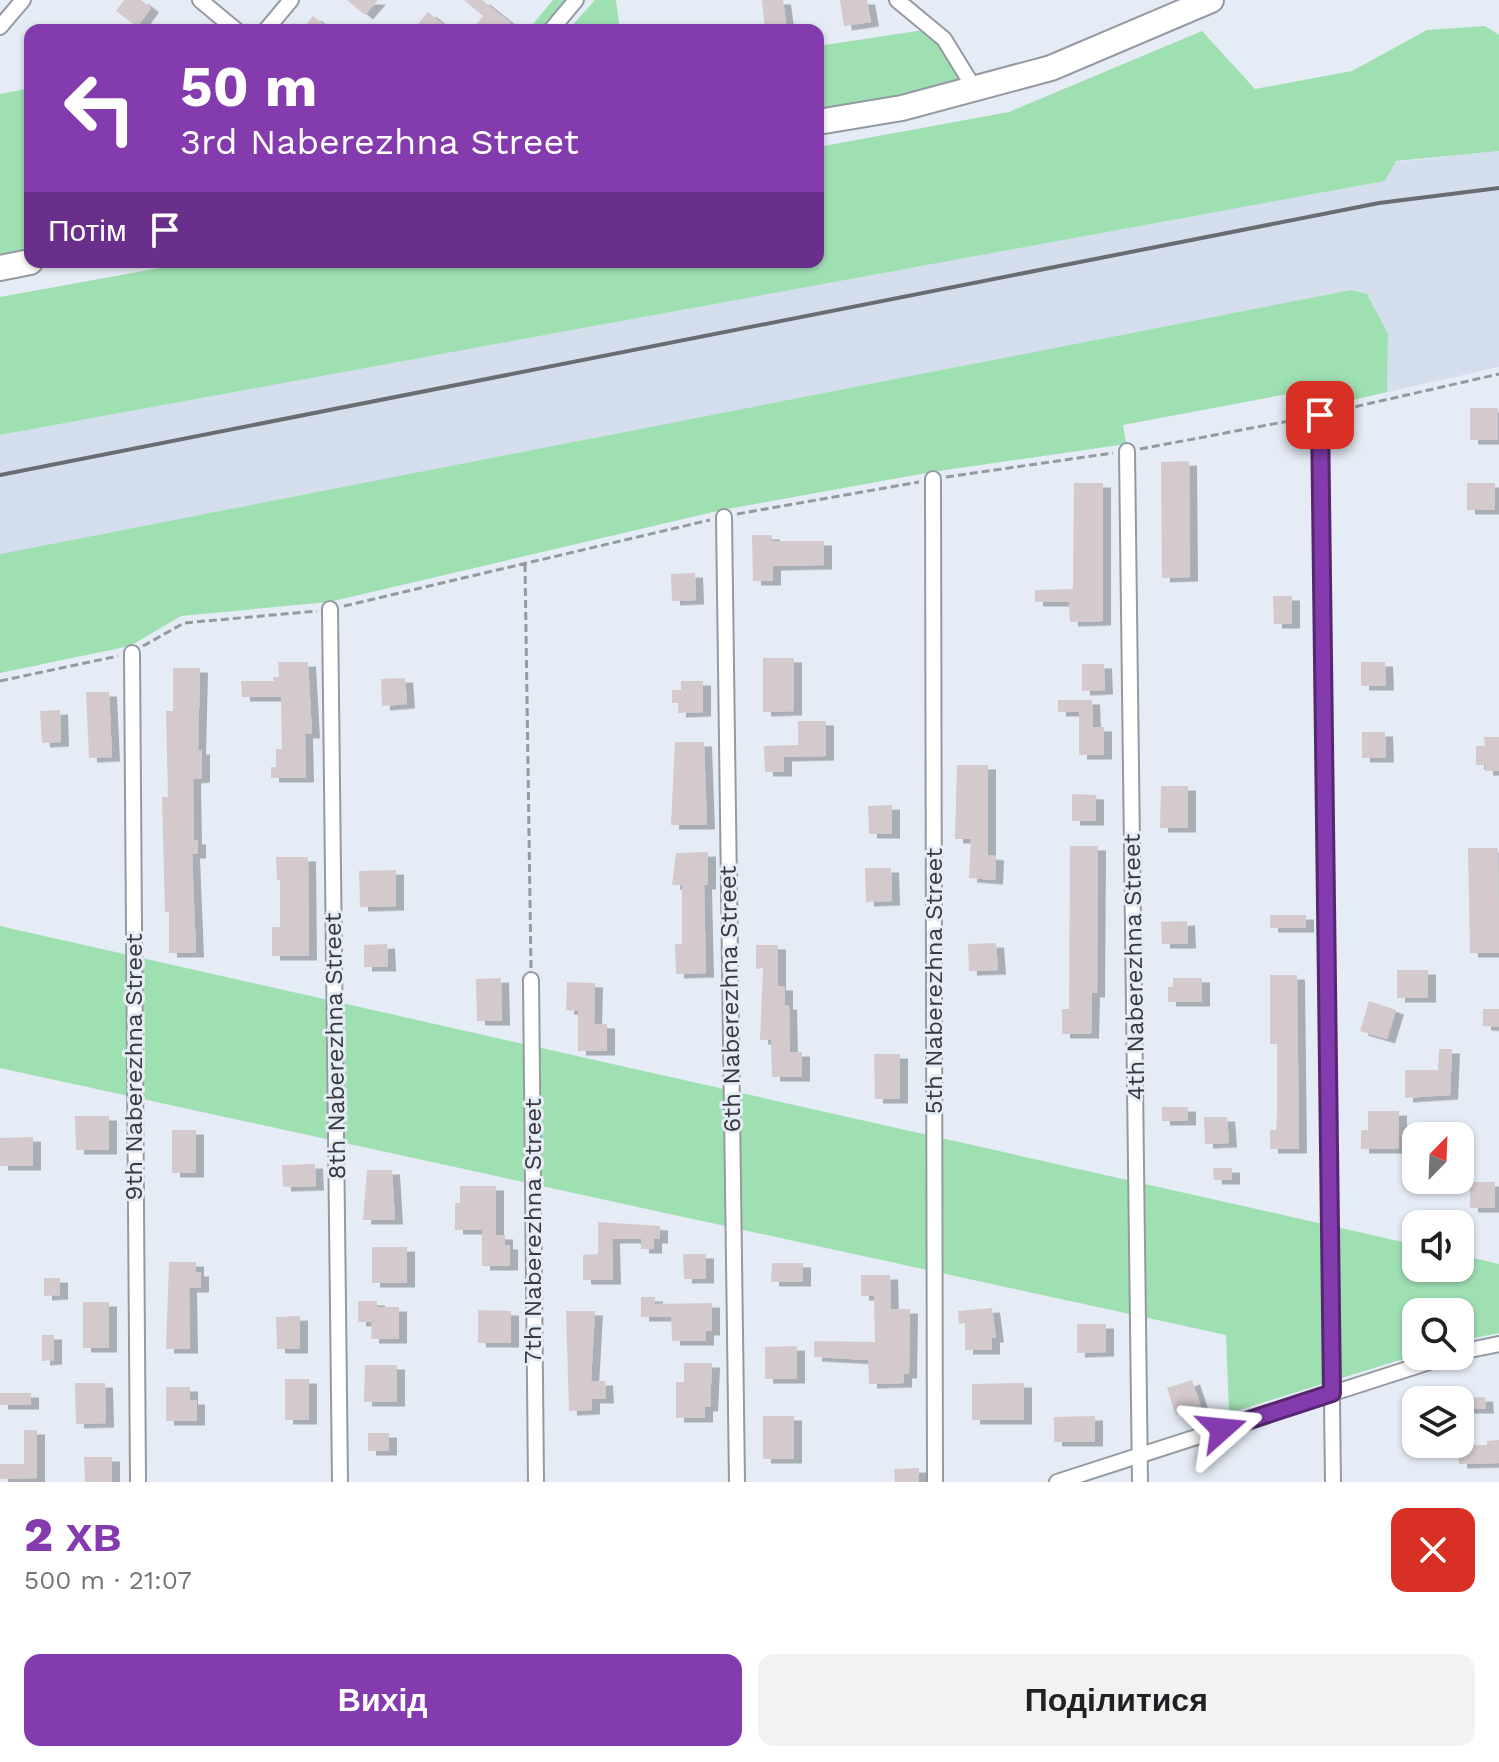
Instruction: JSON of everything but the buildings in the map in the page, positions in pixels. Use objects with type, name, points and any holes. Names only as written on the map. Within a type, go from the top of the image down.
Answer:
[{"type":"main road","points":[[824,121],[976,91],[1051,68],[1211,0]]},
{"type":"main road","points":[[0,268],[24,263]]},
{"type":"street","points":[[0,27],[23,0]]},
{"type":"street","points":[[200,0],[229,24]]},
{"type":"street","points":[[271,24],[291,0]]},
{"type":"street","points":[[556,24],[576,0]]},
{"type":"street","points":[[897,0],[944,39],[976,91]]},
{"type":"street","points":[[1320,415],[1333,1482]]},
{"type":"street","name":"4th Naberezhna Street","points":[[1127,451],[1140,1482]]},
{"type":"street","name":"5th Naberezhna Street","points":[[933,479],[935,1482]]},
{"type":"street","name":"6th Naberezhna Street","points":[[724,517],[737,1482]]},
{"type":"street","name":"8th Naberezhna Street","points":[[330,609],[340,1482]]},
{"type":"street","name":"9th Naberezhna Street","points":[[132,653],[138,1482]]},
{"type":"street","name":"7th Naberezhna Street","points":[[531,980],[536,1482]]},
{"type":"street","points":[[1474,1349],[1499,1344]]},
{"type":"street","points":[[1057,1482],[1404,1370]]},
{"type":"path","points":[[0,681],[132,653],[184,623],[330,609],[724,517],[933,479],[1127,451],[1320,415],[1499,374]]},
{"type":"path","points":[[525,563],[531,980]]},
{"type":"shaded area","points":[[1499,151],[1499,367],[1387,392],[1388,334],[1351,290],[0,554],[0,435],[1385,181],[1395,162]]},
{"type":"green space","points":[[553,0],[567,0],[547,24],[533,24]]},
{"type":"green space","points":[[595,0],[616,0],[619,24],[573,24]]},
{"type":"green space","points":[[1485,26],[1499,35],[1499,151],[1396,161],[1385,181],[0,435],[0,297],[159,268],[824,268],[824,146],[1009,112],[1202,31],[1255,89],[1352,71],[1427,30]]},
{"type":"green space","points":[[924,30],[939,43],[964,83],[824,110],[824,45]]},
{"type":"green space","points":[[24,89],[24,251],[0,255],[0,94]]},
{"type":"green space","points":[[1351,290],[1367,294],[1388,334],[1387,392],[1319,408],[1314,389],[1123,425],[1126,444],[932,472],[722,510],[329,602],[181,616],[130,646],[0,673],[0,554]]},
{"type":"green space","points":[[0,926],[1402,1242],[1402,1282],[1474,1282],[1474,1258],[1499,1264],[1499,1333],[1474,1338],[1474,1298],[1402,1298],[1402,1359],[1229,1413],[1226,1335],[0,1068]]},
{"type":"railway","points":[[0,475],[1379,203],[1499,188]]},
{"type":"route","points":[[1222,1429],[1332,1393],[1320,415]]}]
